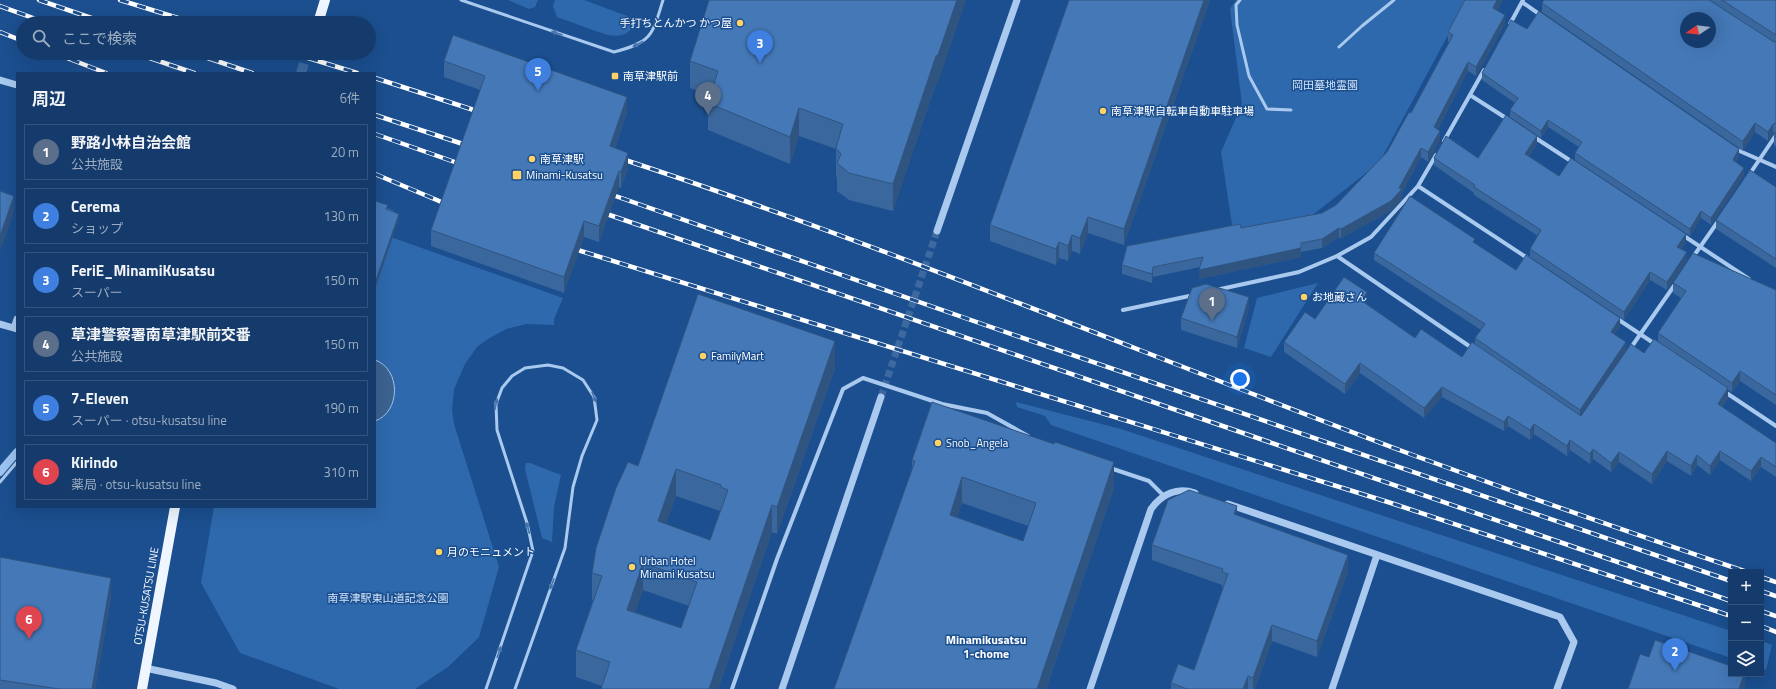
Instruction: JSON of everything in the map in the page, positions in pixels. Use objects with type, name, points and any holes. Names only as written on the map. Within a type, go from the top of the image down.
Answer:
[{"type":"main road","points":[[320,16],[326,0]]},
{"type":"main road","name":"OTSU-KUSATSU LINE","points":[[142,689],[175,508]]},
{"type":"street","points":[[937,231],[1017,0]]},
{"type":"street","points":[[1507,29],[1523,1],[1548,20]]},
{"type":"street","points":[[1440,147],[1489,62]]},
{"type":"street","points":[[0,80],[16,85]]},
{"type":"street","points":[[1470,95],[1516,126]]},
{"type":"street","points":[[1530,134],[1576,164]]},
{"type":"street","points":[[1747,178],[1776,135]]},
{"type":"street","points":[[1728,144],[1740,153],[1776,167]]},
{"type":"street","points":[[1207,292],[1299,272],[1337,256],[1371,237],[1418,186],[1437,153]]},
{"type":"street","points":[[1418,186],[1536,264]]},
{"type":"street","points":[[1692,259],[1722,216]]},
{"type":"street","points":[[1674,229],[1751,280]]},
{"type":"street","points":[[1337,256],[1475,350]]},
{"type":"street","points":[[1627,353],[1679,278]]},
{"type":"street","points":[[1123,310],[1200,293]]},
{"type":"street","points":[[1614,317],[1659,347]]},
{"type":"street","points":[[0,324],[15,328]]},
{"type":"street","points":[[732,689],[777,559],[843,389],[863,378],[942,404],[987,413],[1030,438]]},
{"type":"street","points":[[1718,387],[1776,426]]},
{"type":"street","points":[[782,689],[881,397]]},
{"type":"street","points":[[1102,465],[1149,481],[1164,496]]},
{"type":"street","points":[[1090,689],[1151,509],[1164,496],[1180,490],[1204,496]]},
{"type":"street","points":[[1219,501],[1560,617],[1574,642],[1557,689]]},
{"type":"street","points":[[1332,689],[1377,555]]},
{"type":"street","points":[[145,668],[216,683],[232,689]]},
{"type":"lane","points":[[461,0],[614,52],[634,47],[647,39],[656,23],[663,0]]},
{"type":"lane","points":[[1240,0],[1236,5],[1238,25],[1249,76],[1267,109],[1291,110]]},
{"type":"lane","points":[[1340,47],[1362,26],[1394,0]]},
{"type":"lane","points":[[486,689],[533,551],[527,523],[497,430],[495,413],[496,404],[502,388],[512,376],[525,368],[548,365],[563,368],[583,380],[594,397],[597,420],[582,456],[573,487],[565,548],[515,689]]},
{"type":"lane","points":[[0,482],[16,463]]},
{"type":"green space","points":[[508,0],[538,0],[535,7],[529,9]]},
{"type":"green space","points":[[555,0],[584,0],[638,20],[628,32],[622,35],[617,36],[604,34],[557,17],[553,6]]},
{"type":"green space","name":"岡田墓地霊園","points":[[1236,0],[1467,0],[1379,163],[1310,217],[1233,231],[1221,152],[1242,104],[1230,9]]},
{"type":"green space","name":"南草津駅東山道記念公園","points":[[376,204],[393,210],[385,235],[563,298],[554,319],[554,325],[526,324],[506,329],[477,347],[465,364],[454,389],[452,410],[454,424],[499,567],[479,637],[448,667],[415,689],[339,689],[240,653],[201,583],[214,508],[376,508]]},
{"type":"green space","points":[[1318,283],[1271,357],[1244,348],[1257,298]]},
{"type":"green space","points":[[1016,402],[1121,429],[1728,630],[1728,657],[1051,425],[1045,416],[1017,407]]},
{"type":"green space","points":[[526,463],[530,463],[561,475],[554,507],[552,542],[542,538],[525,469]]},
{"type":"green space","points":[[1764,642],[1772,645],[1766,670],[1764,669]]},
{"type":"shaded area","points":[[376,361],[384,365],[390,372],[393,381],[393,400],[390,409],[384,416],[376,420]]},
{"type":"building","points":[[709,0],[957,0],[938,55],[936,56],[893,184],[849,173],[837,163],[841,154],[836,148],[843,124],[799,108],[790,137],[708,103],[718,71],[690,61]]},
{"type":"building","name":"南草津駅自転車自動車駐車場","points":[[1069,0],[1204,0],[1124,229],[1088,217],[1080,238],[1072,235],[1068,246],[1059,242],[1056,249],[990,225]]},
{"type":"building","points":[[1465,0],[1497,0],[1493,8],[1505,15],[1476,67],[1468,62],[1434,127],[1440,131],[1428,152],[1421,148],[1399,188],[1402,189],[1391,201],[1341,229],[1339,228],[1322,239],[1301,243],[1301,248],[1199,270],[1203,257],[1153,267],[1152,274],[1122,265],[1127,246],[1240,224],[1241,228],[1322,213],[1336,205],[1387,152],[1409,112],[1411,113],[1453,35],[1448,32]]},
{"type":"building","points":[[1544,0],[1709,0],[1774,42],[1776,41],[1776,123],[1773,124],[1768,132],[1755,123],[1742,141],[1542,3]]},
{"type":"building","points":[[1722,0],[1776,0],[1776,35]]},
{"type":"building","points":[[1539,11],[1739,149],[1733,160],[1744,168],[1711,218],[1701,211],[1690,229],[1575,153],[1582,142],[1548,120],[1541,131],[1510,110],[1518,98],[1482,73],[1511,20],[1527,29]]},
{"type":"building","name":"南草津駅","points":[[453,35],[627,97],[610,146],[628,153],[621,172],[619,171],[599,226],[584,221],[564,277],[431,230],[485,76],[444,61]]},
{"type":"building","points":[[1506,115],[1537,136],[1525,154],[1559,176],[1571,158],[1686,234],[1677,247],[1687,252],[1667,282],[1650,272],[1624,312],[1530,249],[1541,230],[1474,187],[1475,185],[1434,158],[1446,136],[1478,158]]},
{"type":"building","points":[[1750,170],[1776,187],[1776,259],[1716,220]]},
{"type":"building","points":[[0,191],[14,196],[0,236]]},
{"type":"building","points":[[1410,196],[1475,239],[1473,242],[1516,270],[1526,255],[1620,318],[1611,332],[1626,342],[1580,410],[1475,338],[1485,324],[1374,253]]},
{"type":"building","points":[[376,201],[388,205],[386,209],[399,214],[376,280]]},
{"type":"building","points":[[1693,253],[1776,290],[1776,395],[1740,371],[1732,383],[1658,333],[1686,291],[1673,283]]},
{"type":"building","points":[[1344,277],[1367,292],[1362,301],[1415,338],[1421,329],[1462,357],[1472,342],[1581,416],[1631,344],[1644,353],[1654,339],[1728,388],[1718,404],[1776,443],[1776,467],[1761,457],[1751,471],[1720,451],[1710,466],[1697,455],[1691,466],[1667,451],[1652,474],[1619,452],[1611,463],[1593,449],[1590,454],[1570,440],[1567,446],[1534,424],[1530,430],[1508,416],[1504,422],[1442,387],[1424,408],[1360,363],[1345,384],[1284,342],[1305,312],[1315,319]]},
{"type":"building","points":[[1206,284],[1249,297],[1237,337],[1181,318],[1192,288]]},
{"type":"building","points":[[698,294],[835,341],[777,507],[772,505],[709,689],[601,689],[610,662],[576,650],[602,576],[592,573],[596,548],[616,488],[628,462],[638,466]],"holes":[[[676,469],[721,485],[721,487],[728,490],[710,540],[658,521]],[[643,563],[697,582],[681,628],[627,610]]]},
{"type":"building","points":[[932,402],[1054,444],[1055,442],[1114,462],[1037,689],[834,689],[915,461],[912,460]],"holes":[[[962,477],[1036,503],[1023,541],[950,515]]]},
{"type":"building","points":[[1189,490],[1237,506],[1234,514],[1348,555],[1317,641],[1272,625],[1253,678],[1248,676],[1243,689],[1187,689],[1171,683],[1178,664],[1194,670],[1228,574],[1222,572],[1223,569],[1152,545],[1168,500]]},
{"type":"building","points":[[0,557],[111,578],[92,689],[59,689],[0,680]]},
{"type":"building","points":[[1655,640],[1728,665],[1728,677],[1743,677],[1739,689],[1628,689],[1640,654],[1649,657]]},
{"type":"waterway","points":[[0,472],[16,453]]},
{"type":"tunnel","points":[[301,72],[305,60]]},
{"type":"tunnel","points":[[881,397],[937,231]]},
{"type":"railway","points":[[39,0],[86,16]]},
{"type":"railway","points":[[120,0],[171,16]]},
{"type":"railway","points":[[0,6],[28,16]]},
{"type":"railway","points":[[0,32],[16,38]]},
{"type":"railway","points":[[72,60],[103,72]]},
{"type":"railway","points":[[156,60],[191,72]]},
{"type":"railway","points":[[214,60],[249,72]]},
{"type":"railway","points":[[315,60],[354,72]]},
{"type":"railway","points":[[376,78],[483,113]]},
{"type":"railway","points":[[376,115],[472,147]]},
{"type":"railway","points":[[376,134],[466,166]]},
{"type":"railway","points":[[616,157],[716,191],[916,264],[1410,454],[1738,569]]},
{"type":"railway","points":[[376,174],[451,206]]},
{"type":"railway","points":[[604,192],[988,326],[1728,580]]},
{"type":"railway","points":[[598,211],[1728,600]]},
{"type":"railway","points":[[568,247],[1391,503],[1728,615]]},
{"type":"railway","points":[[1764,578],[1776,582]]},
{"type":"railway","points":[[1764,592],[1776,596]]},
{"type":"railway","points":[[1764,612],[1776,616]]},
{"type":"railway","points":[[1764,627],[1776,632]]},
{"type":"place","name":"手打ちとんかつ かつ屋","points":[[740,23]]},
{"type":"place","name":"FeriE_MinamiKusatsu","points":[[760,63]]},
{"type":"place","name":"南草津駅前","points":[[615,76]]},
{"type":"place","name":"7-Eleven","points":[[538,91]]},
{"type":"place","name":"南草津駅自転車自動車駐車場","points":[[1103,111]]},
{"type":"place","name":"草津警察署南草津駅前交番","points":[[708,115]]},
{"type":"place","name":"南草津駅","points":[[532,159]]},
{"type":"place","name":"Minami-Kusatsu","points":[[517,175]]},
{"type":"place","name":"お地蔵さん","points":[[1304,297]]},
{"type":"place","name":"野路小林自治会館","points":[[1212,321]]},
{"type":"place","name":"FamilyMart","points":[[703,356]]},
{"type":"place","name":"Snob_Angela","points":[[938,443]]},
{"type":"place","name":"月のモニュメント","points":[[439,552]]},
{"type":"place","name":"Urban Hotel Minami Kusatsu","points":[[632,567]]},
{"type":"place","name":"Kirindo","points":[[29,639]]},
{"type":"place","name":"Cerema","points":[[1675,671]]},
{"type":"district","name":"Minamikusatsu 1-chome","points":[[986,646]]}]
